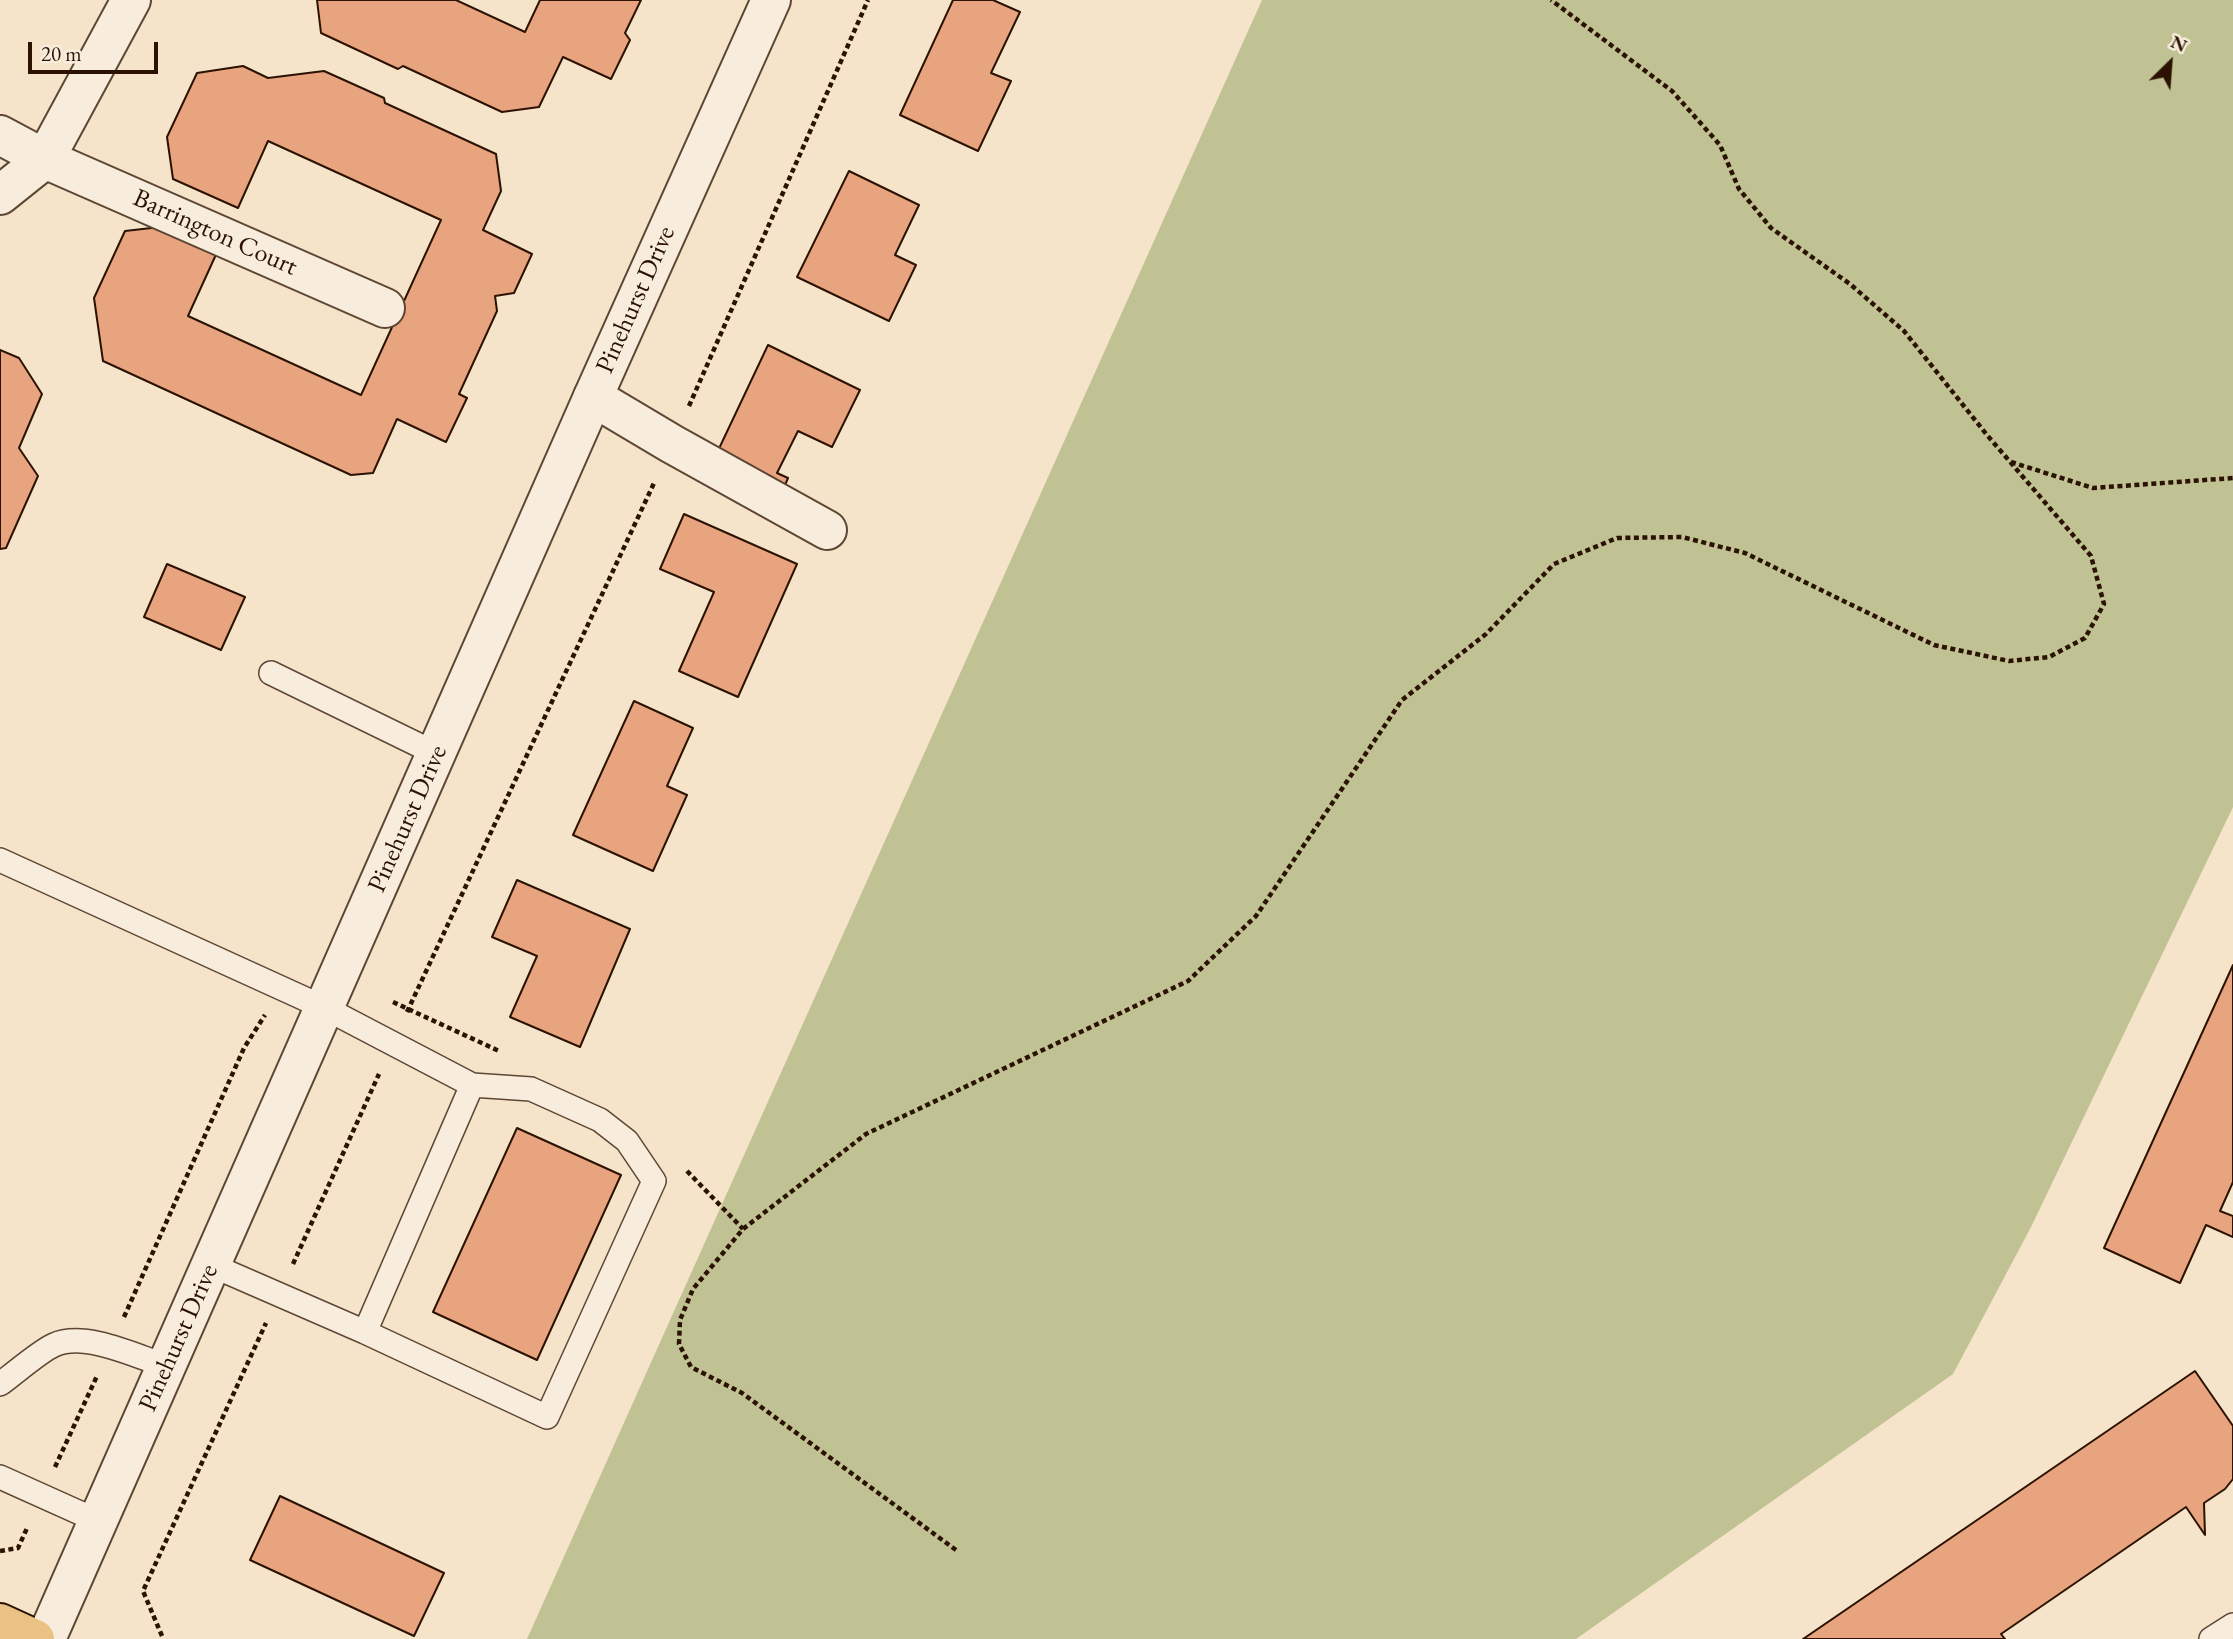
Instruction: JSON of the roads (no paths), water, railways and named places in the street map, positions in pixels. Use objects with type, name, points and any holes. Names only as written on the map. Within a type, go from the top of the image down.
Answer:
[{"type":"main road","points":[[0,1623],[35,1639]]},
{"type":"street","points":[[0,195],[46,159],[131,0]]},
{"type":"street","name":"Pinehurst Drive","points":[[46,1639],[593,397],[771,0]]},
{"type":"street","name":"Barrington Court","points":[[0,135],[46,159],[385,308]]},
{"type":"street","points":[[593,397],[827,530]]},
{"type":"lane","points":[[271,673],[437,754]]},
{"type":"lane","points":[[0,860],[325,1008],[472,1085],[531,1089],[600,1120],[627,1141],[654,1181],[547,1417],[365,1332],[211,1265]]},
{"type":"lane","points":[[365,1332],[472,1085]]},
{"type":"lane","points":[[0,1384],[54,1345],[78,1340],[111,1347],[166,1367]]},
{"type":"lane","points":[[0,1478],[98,1521]]},
{"type":"lane","points":[[2211,1639],[2233,1625]]}]
